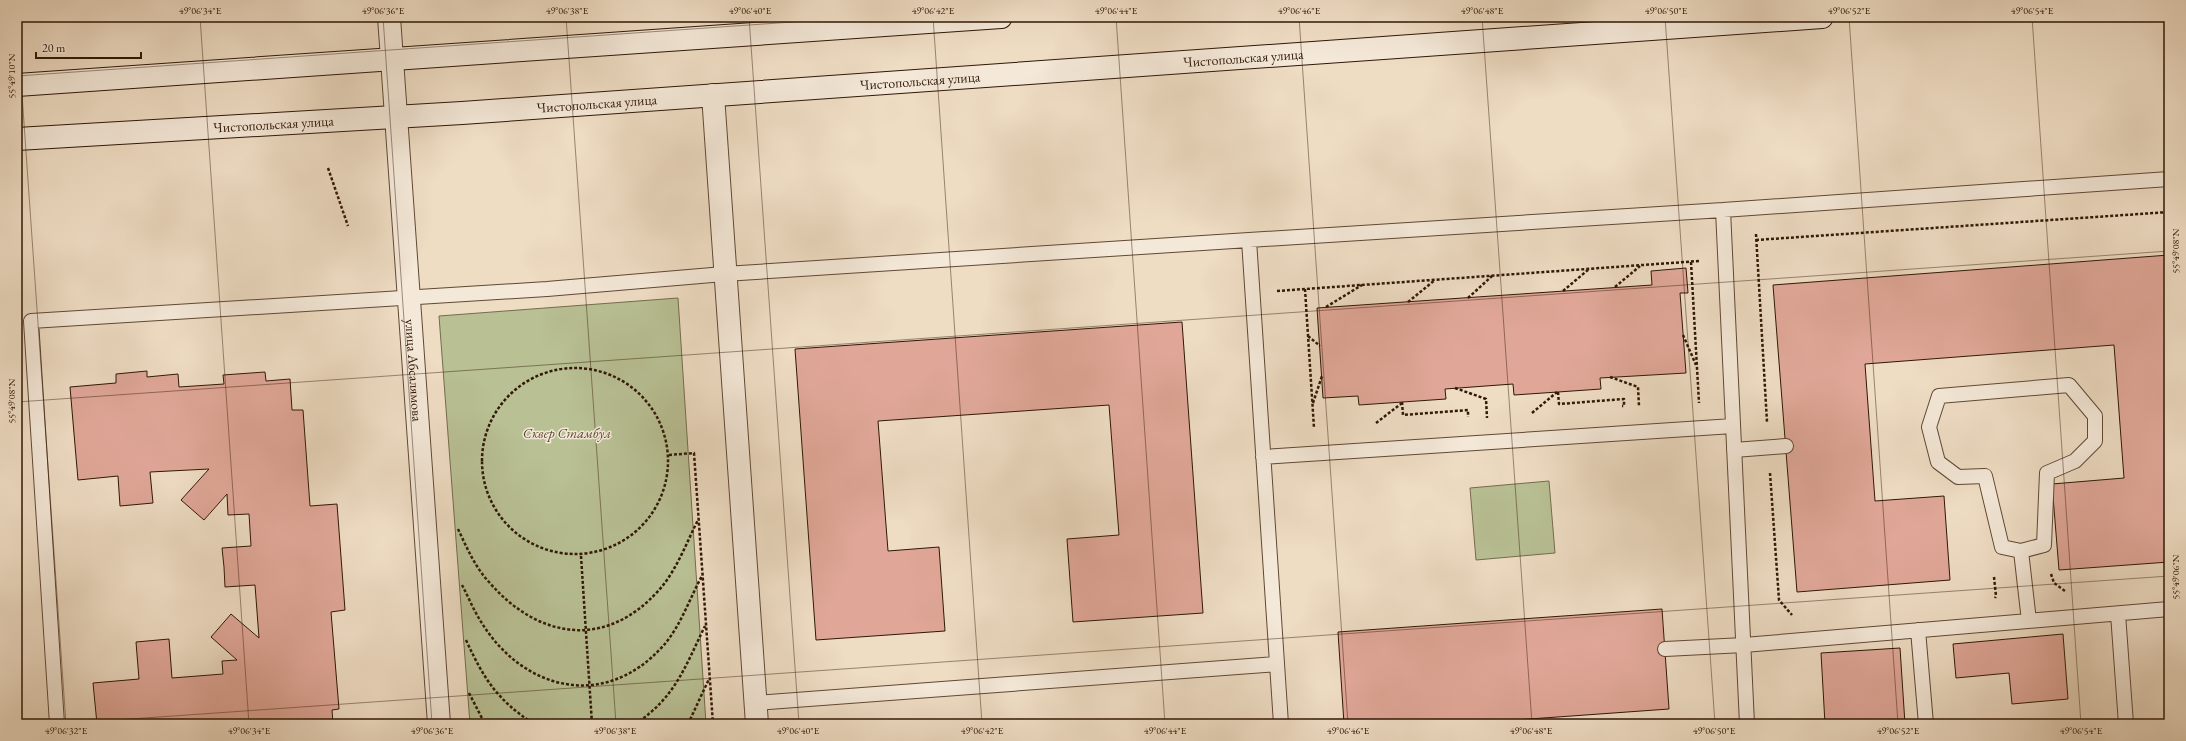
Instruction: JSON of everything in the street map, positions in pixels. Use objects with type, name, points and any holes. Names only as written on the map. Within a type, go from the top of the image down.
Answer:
[{"type":"main road","name":"улица Абсалямова","points":[[389,17],[440,724]]},
{"type":"main road","points":[[17,84],[393,59],[830,23],[1001,17]]},
{"type":"main road","name":"Чистопольская улица","points":[[17,139],[397,117],[1822,17]]},
{"type":"main road","points":[[713,95],[724,274],[757,714]]},
{"type":"lane","points":[[57,724],[31,321],[547,289],[724,274],[1755,208],[2169,179]]},
{"type":"lane","points":[[1723,210],[1724,259],[1747,724]]},
{"type":"lane","points":[[1249,240],[1280,724]]},
{"type":"lane","points":[[2069,385],[2094,416],[2095,441],[2075,462],[2047,473],[2044,545],[2021,551],[2002,547],[1985,476],[1958,477],[1938,462],[1929,427],[1939,396],[2069,385]]},
{"type":"lane","points":[[1263,457],[1733,426]]},
{"type":"lane","points":[[1734,450],[1786,446]]},
{"type":"lane","points":[[2021,551],[2029,621]]},
{"type":"lane","points":[[1665,649],[1744,644],[2169,609]]},
{"type":"lane","points":[[2118,614],[2126,724]]},
{"type":"lane","points":[[1918,630],[1926,724]]},
{"type":"lane","points":[[757,714],[1277,664]]},
{"type":"path","points":[[328,168],[348,226]]},
{"type":"path","points":[[1755,208],[1768,447],[1779,600],[1794,617]]},
{"type":"path","points":[[1756,240],[2169,212]]},
{"type":"path","points":[[1253,293],[1724,259]]},
{"type":"path","points":[[1691,262],[1701,428]]},
{"type":"path","points":[[1615,287],[1640,265]]},
{"type":"path","points":[[1563,291],[1589,269]]},
{"type":"path","points":[[1468,298],[1492,276]]},
{"type":"path","points":[[1408,302],[1436,280]]},
{"type":"path","points":[[1326,307],[1362,285]]},
{"type":"path","points":[[1305,289],[1315,454]]},
{"type":"path","points":[[1308,335],[1320,346]]},
{"type":"path","points":[[1683,335],[1698,368]]},
{"type":"path","points":[[568,367],[605,372],[637,390],[659,419],[669,455],[664,492],[646,523],[617,546],[581,556],[545,551],[512,533],[490,503],[480,468],[485,432],[503,399],[532,377],[568,367]]},
{"type":"path","points":[[1312,406],[1322,376]]},
{"type":"path","points":[[1610,377],[1638,387]]},
{"type":"path","points":[[1455,388],[1486,399]]},
{"type":"path","points":[[1532,413],[1558,392],[1559,404],[1624,399],[1624,406],[1617,406]]},
{"type":"path","points":[[1376,424],[1402,402]]},
{"type":"path","points":[[1532,413],[1539,413]]},
{"type":"path","points":[[1532,413],[1533,439]]},
{"type":"path","points":[[669,455],[694,452],[713,724]]},
{"type":"path","points":[[458,529],[476,565],[488,581],[507,601],[535,620],[567,630],[586,631],[603,628],[624,619],[660,590],[673,569],[699,518]]},
{"type":"path","points":[[581,556],[592,724]]},
{"type":"path","points":[[462,585],[480,620],[507,653],[539,675],[570,686],[589,686],[607,684],[627,674],[646,662],[664,645],[677,625],[702,574]]},
{"type":"path","points":[[1993,600],[1996,596],[1994,577]]},
{"type":"path","points":[[635,724],[666,699],[680,678],[706,625]]},
{"type":"path","points":[[466,640],[482,674],[494,690],[509,706],[534,724]]},
{"type":"path","points":[[688,724],[710,678]]},
{"type":"path","points":[[470,693],[485,724]]},
{"type":"green space","name":"Сквер Стамбул","points":[[678,298],[706,724],[470,724],[439,316]]},
{"type":"green space","points":[[1549,481],[1555,553],[1476,560],[1470,488]]},
{"type":"building","points":[[2169,255],[2169,562],[2059,570],[2052,484],[2124,478],[2114,345],[1865,364],[1875,501],[1944,496],[1950,580],[1797,592],[1773,285]]},
{"type":"building","points":[[1686,268],[1688,293],[1680,293],[1686,373],[1600,378],[1601,389],[1558,392],[1514,395],[1513,384],[1445,389],[1446,399],[1359,405],[1358,396],[1323,398],[1317,308],[1652,285],[1651,271]]},
{"type":"building","points":[[1182,322],[1203,613],[1073,622],[1067,539],[1119,535],[1109,405],[878,421],[888,551],[939,547],[945,631],[816,640],[795,349]]},
{"type":"building","points":[[147,371],[147,377],[178,374],[179,387],[224,384],[223,375],[265,372],[266,381],[290,379],[292,410],[303,410],[310,506],[337,504],[345,610],[331,612],[339,709],[332,710],[333,724],[97,724],[93,683],[139,679],[136,642],[169,639],[172,678],[223,674],[222,661],[237,660],[211,637],[231,614],[259,638],[255,585],[225,587],[222,548],[251,546],[249,514],[228,515],[227,494],[204,520],[181,500],[209,469],[150,472],[153,503],[120,506],[118,476],[78,480],[70,387],[116,383],[116,374]]},
{"type":"building","points":[[1662,609],[1669,709],[1460,724],[1344,724],[1338,632]]},
{"type":"building","points":[[2063,634],[2068,699],[2012,704],[2009,673],[1956,678],[1953,644]]},
{"type":"building","points":[[1900,648],[1905,724],[1825,724],[1821,653]]}]
